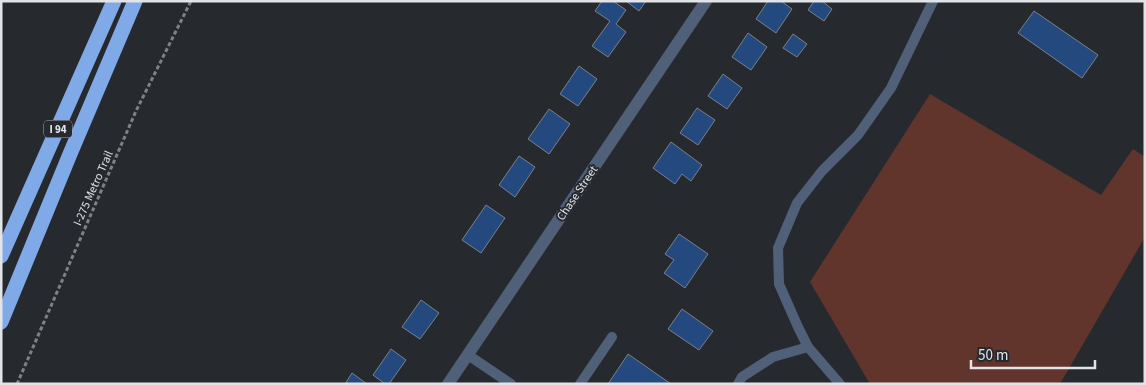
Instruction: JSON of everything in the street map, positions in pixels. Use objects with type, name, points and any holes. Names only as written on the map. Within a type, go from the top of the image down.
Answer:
[{"type":"highway","name":"I 94","points":[[1,256],[114,1]]},
{"type":"highway","points":[[1,322],[135,1]]},
{"type":"street","name":"Chase Street","points":[[448,384],[706,1]]},
{"type":"lane","points":[[840,384],[808,347],[779,284],[778,248],[797,203],[822,171],[858,135],[891,88],[933,1]]},
{"type":"lane","points":[[580,384],[612,337]]},
{"type":"lane","points":[[738,384],[742,377],[773,357],[808,347]]},
{"type":"lane","points":[[468,355],[511,384]]},
{"type":"path","name":"I-275 Metro Trail","points":[[17,384],[136,110],[191,1]]},
{"type":"shaded area","points":[[930,94],[1101,195],[1133,149],[1145,157],[1145,237],[1060,384],[870,384],[810,282]]},
{"type":"building","points":[[602,1],[613,1],[626,10],[616,24],[626,32],[608,57],[592,46],[610,21],[595,11]]},
{"type":"building","points":[[626,1],[646,1],[639,11]]},
{"type":"building","points":[[768,1],[781,1],[792,9],[776,33],[756,19]]},
{"type":"building","points":[[814,1],[822,1],[832,9],[824,21],[808,10]]},
{"type":"building","points":[[1034,11],[1098,55],[1082,78],[1018,33]]},
{"type":"building","points":[[748,33],[767,47],[751,70],[732,57]]},
{"type":"building","points":[[793,34],[807,44],[797,57],[783,48]]},
{"type":"building","points":[[579,66],[597,79],[578,106],[560,94]]},
{"type":"building","points":[[723,74],[742,88],[727,109],[708,96]]},
{"type":"building","points":[[697,108],[715,120],[698,145],[680,133]]},
{"type":"building","points":[[549,109],[570,124],[549,154],[528,139]]},
{"type":"building","points":[[671,142],[702,165],[691,181],[682,174],[675,184],[653,168]]},
{"type":"building","points":[[519,156],[535,167],[515,197],[499,185]]},
{"type":"building","points":[[486,205],[505,218],[481,253],[462,240]]},
{"type":"building","points":[[679,234],[708,254],[685,288],[664,273],[674,260],[665,254]]},
{"type":"building","points":[[421,300],[439,313],[420,339],[402,327]]},
{"type":"building","points":[[682,309],[713,331],[699,350],[668,329]]},
{"type":"building","points":[[391,349],[406,360],[389,384],[385,384],[373,375]]},
{"type":"building","points":[[628,354],[671,384],[608,384]]},
{"type":"building","points":[[352,373],[367,384],[345,384]]}]
